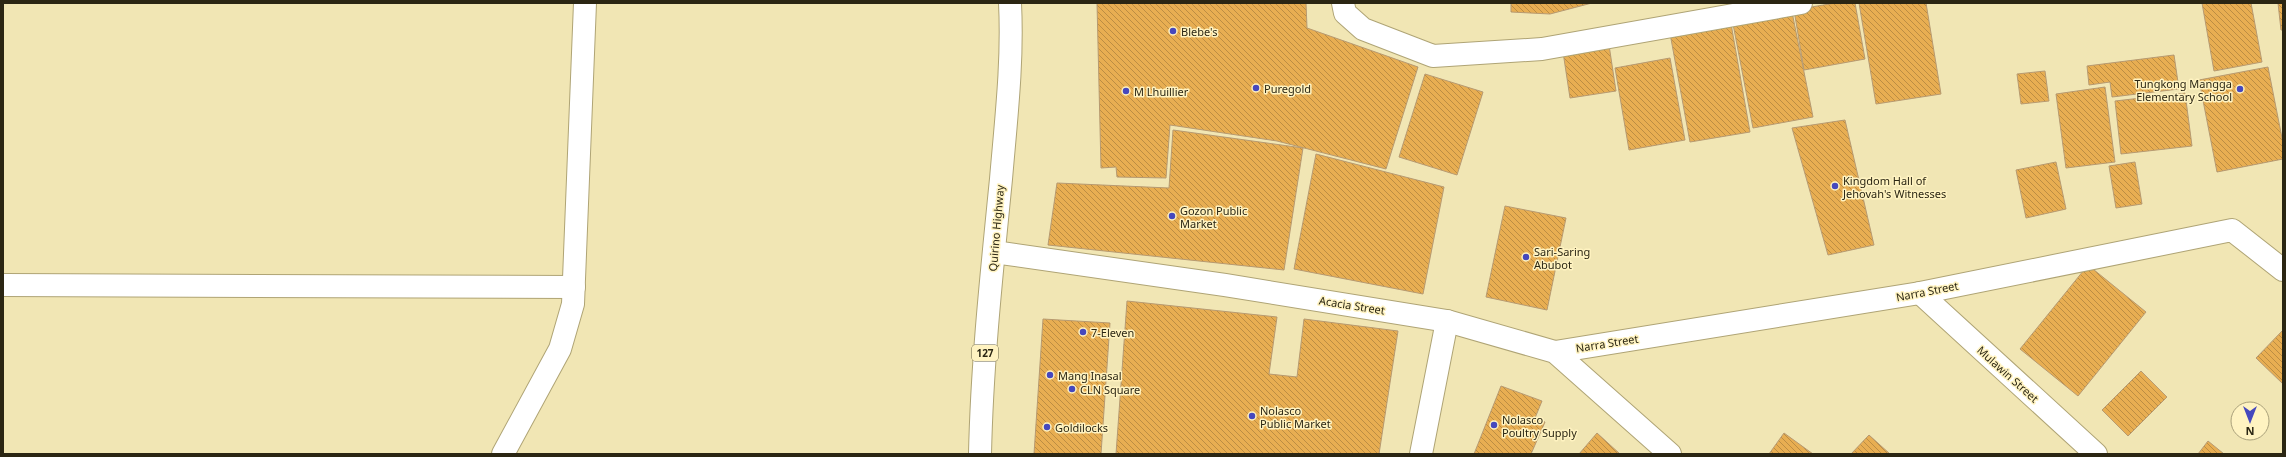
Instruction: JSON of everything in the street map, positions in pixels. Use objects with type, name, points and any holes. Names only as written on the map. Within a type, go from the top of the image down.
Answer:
[{"type":"street","points":[[503,454],[560,349],[573,304],[585,3]]},
{"type":"street","name":"Quirino Highway","points":[[980,454],[988,308],[1006,112],[1011,34],[1010,3]]},
{"type":"street","points":[[1343,3],[1345,13],[1363,29],[1433,56],[1542,49],[1801,3]]},
{"type":"street","name":"Narra Street","points":[[1555,352],[1920,293],[2232,230],[2283,270]]},
{"type":"street","name":"Acacia Street","points":[[994,252],[1225,285],[1447,320],[1555,352],[1670,454]]},
{"type":"street","points":[[3,285],[574,287]]},
{"type":"street","name":"Mulawin Street","points":[[1920,293],[2096,454]]},
{"type":"street","points":[[1421,454],[1447,320]]},
{"type":"building","name":"Puregold","points":[[1097,3],[1306,3],[1307,28],[1418,67],[1386,169],[1277,141],[1170,125],[1166,178],[1117,177],[1116,167],[1101,168]]},
{"type":"building","points":[[1511,3],[1592,3],[1550,14],[1511,12]]},
{"type":"building","points":[[1835,3],[1855,3],[1865,59],[1804,70],[1794,10]]},
{"type":"building","points":[[1859,3],[1926,3],[1941,94],[1876,104]]},
{"type":"building","points":[[2202,3],[2251,3],[2262,62],[2214,71]]},
{"type":"building","points":[[2278,3],[2283,3],[2283,30],[2281,30]]},
{"type":"building","points":[[1792,12],[1813,117],[1753,128],[1733,24]]},
{"type":"building","points":[[1730,18],[1750,132],[1690,142],[1669,28]]},
{"type":"building","points":[[1609,45],[1616,91],[1570,98],[1563,52]]},
{"type":"building","points":[[2174,55],[2179,89],[2112,97],[2110,82],[2089,85],[2087,66]]},
{"type":"building","points":[[1670,58],[1685,140],[1629,150],[1615,68]]},
{"type":"building","points":[[2268,67],[2283,143],[2283,159],[2217,172],[2199,80]]},
{"type":"building","points":[[2045,71],[2049,101],[2021,104],[2017,74]]},
{"type":"building","points":[[1425,74],[1483,92],[1457,175],[1399,157]]},
{"type":"building","points":[[2105,87],[2115,162],[2066,168],[2056,94]]},
{"type":"building","points":[[2185,93],[2192,146],[2121,154],[2115,101]]},
{"type":"building","name":"Kingdom Hall of Jehovah's Witnesses","points":[[1845,120],[1874,245],[1828,255],[1792,128]]},
{"type":"building","name":"Gozon Public Market","points":[[1173,130],[1303,148],[1284,270],[1048,245],[1057,183],[1169,188]]},
{"type":"building","points":[[1316,154],[1444,187],[1423,294],[1294,269]]},
{"type":"building","points":[[2056,162],[2066,209],[2026,218],[2016,170]]},
{"type":"building","points":[[2135,162],[2142,204],[2116,208],[2109,166]]},
{"type":"building","name":"Sari-Saring Abubot","points":[[1505,206],[1566,218],[1547,310],[1486,297]]},
{"type":"building","points":[[2088,265],[2146,312],[2078,396],[2020,349]]},
{"type":"building","name":"Nolasco Public Market","points":[[1127,301],[1277,317],[1269,374],[1297,377],[1304,319],[1398,331],[1379,454],[1116,454]]},
{"type":"building","name":"CLN Square","points":[[1043,319],[1110,323],[1101,454],[1034,454]]},
{"type":"building","points":[[2283,330],[2283,384],[2256,358]]},
{"type":"building","points":[[2141,371],[2167,397],[2128,436],[2102,410]]},
{"type":"building","points":[[1501,386],[1542,401],[1535,418],[1545,422],[1531,454],[1474,454]]},
{"type":"building","points":[[1597,433],[1620,454],[1579,454]]},
{"type":"building","points":[[1784,433],[1813,454],[1769,454]]},
{"type":"building","points":[[1869,435],[1890,454],[1851,454]]},
{"type":"building","points":[[2208,441],[2224,454],[2198,454]]},
{"type":"place","name":"Blebe's","points":[[1173,31]]},
{"type":"place","name":"Puregold","points":[[1256,88]]},
{"type":"place","name":"Tungkong Mangga Elementary School","points":[[2240,89]]},
{"type":"place","name":"M Lhuillier","points":[[1126,91]]},
{"type":"place","name":"Kingdom Hall of Jehovah's Witnesses","points":[[1835,186]]},
{"type":"place","name":"Gozon Public Market","points":[[1172,216]]},
{"type":"place","name":"Sari-Saring Abubot","points":[[1526,257]]},
{"type":"place","name":"7-Eleven","points":[[1083,332]]},
{"type":"place","name":"Mang Inasal","points":[[1050,375]]},
{"type":"place","name":"CLN Square","points":[[1072,389]]},
{"type":"place","name":"Nolasco Public Market","points":[[1252,416]]},
{"type":"place","name":"Nolasco Poultry Supply","points":[[1494,425]]},
{"type":"place","name":"Goldilocks","points":[[1047,427]]}]
